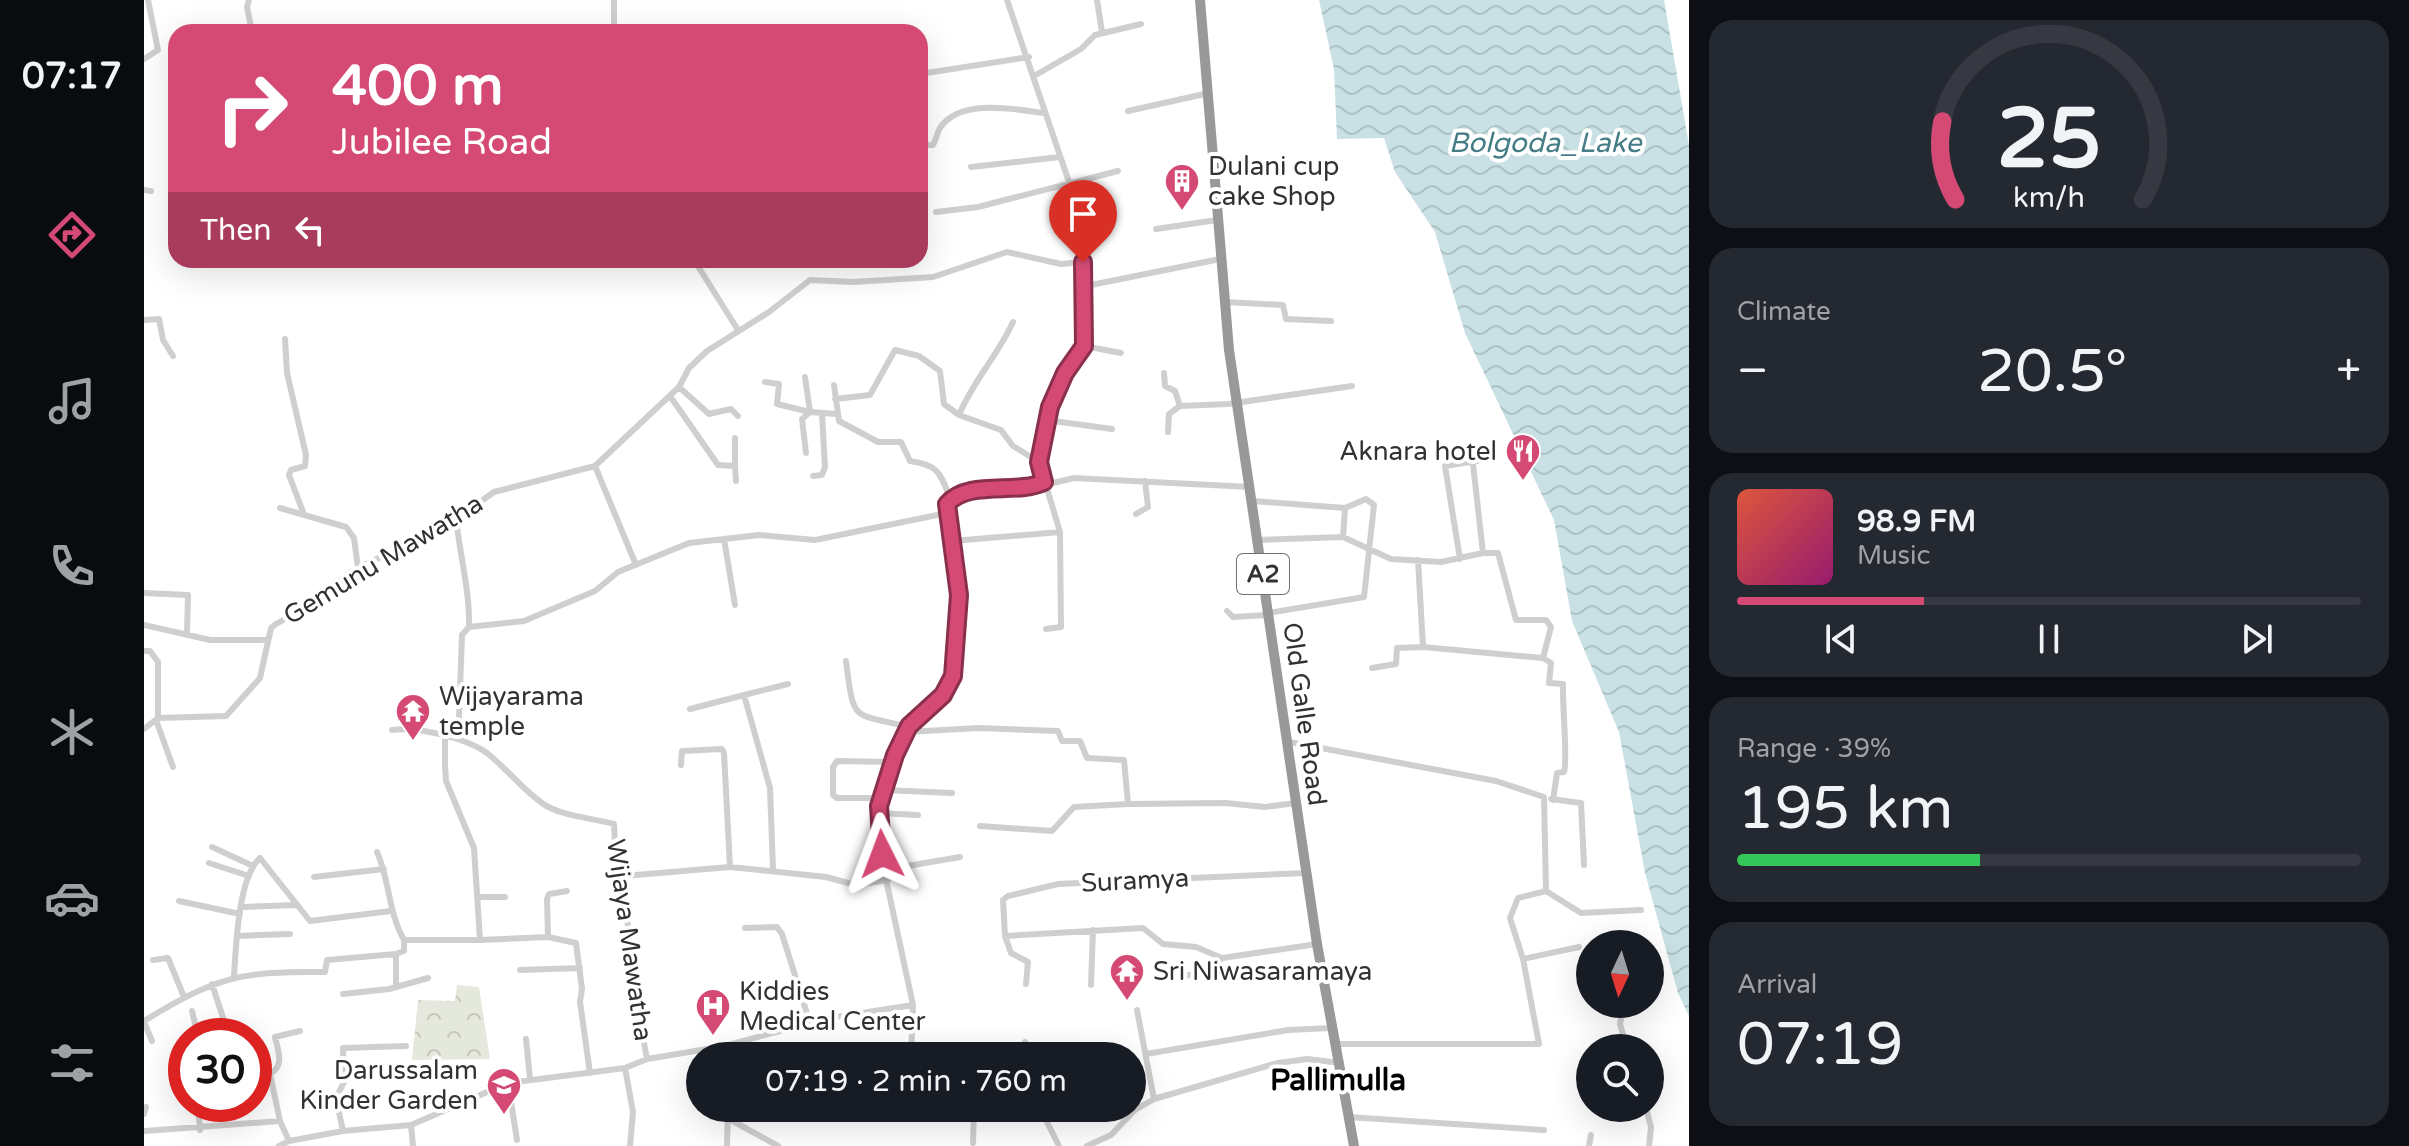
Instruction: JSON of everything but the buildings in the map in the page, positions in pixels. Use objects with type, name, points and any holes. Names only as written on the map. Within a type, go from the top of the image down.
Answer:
[{"type":"highway","name":"Old Galle Road","points":[[1200,0],[1220,259],[1237,403],[1253,501],[1255,540],[1289,742],[1317,944],[1354,1146]]},
{"type":"street","points":[[144,59],[158,50],[148,0]]},
{"type":"street","points":[[249,0],[247,7],[250,24]]},
{"type":"street","points":[[614,0],[614,24]]},
{"type":"street","points":[[1007,0],[1029,57],[1044,113],[1070,185],[1086,286],[1084,346],[1065,373],[1046,420],[1039,462],[1060,532],[1061,627],[1046,629]]},
{"type":"street","points":[[1097,0],[1102,32]]},
{"type":"street","points":[[1034,76],[1081,49],[1090,37],[1141,24]]},
{"type":"street","points":[[928,73],[1029,57]]},
{"type":"street","points":[[1128,111],[1209,93]]},
{"type":"street","points":[[928,145],[933,145],[938,130],[957,112],[973,109],[1044,113]]},
{"type":"street","points":[[971,167],[1060,157]]},
{"type":"street","points":[[936,212],[978,207],[1118,171]]},
{"type":"street","points":[[1156,229],[1217,220]]},
{"type":"street","name":"Gemunu Mawatha","points":[[157,719],[226,716],[260,678],[268,640],[276,624],[308,606],[358,568],[456,519],[494,492],[595,466],[679,387],[689,368],[810,280],[853,282],[933,277],[1007,252],[1061,264],[1083,262]]},
{"type":"street","points":[[1086,286],[1220,259]]},
{"type":"street","points":[[699,268],[738,330]]},
{"type":"street","points":[[1225,302],[1283,305],[1286,319],[1331,321]]},
{"type":"street","points":[[144,320],[159,319],[163,340],[173,356]]},
{"type":"street","points":[[959,415],[974,381],[994,358],[1013,322]]},
{"type":"street","points":[[285,339],[287,373],[306,455],[305,466],[291,470],[290,488],[299,494],[303,512]]},
{"type":"street","points":[[1084,346],[1121,353]]},
{"type":"street","points":[[835,399],[870,395],[895,350],[899,350],[933,364],[942,380],[940,398],[959,415],[1001,430],[1013,446],[1039,462]]},
{"type":"street","points":[[1164,373],[1165,386],[1175,391],[1180,406]]},
{"type":"street","points":[[805,377],[810,412]]},
{"type":"street","points":[[765,382],[779,384],[777,404],[810,412],[837,414]]},
{"type":"street","points":[[834,385],[837,414],[845,426],[878,442],[901,442],[910,461],[928,463],[937,470],[951,500],[947,513],[959,595],[953,676],[943,695],[908,730],[892,762],[879,813],[884,870],[913,1005],[912,1042]]},
{"type":"street","points":[[1168,432],[1169,414],[1180,406],[1237,403],[1352,386]]},
{"type":"street","points":[[679,387],[709,414],[731,409],[738,416]]},
{"type":"street","points":[[670,396],[718,465],[735,466]]},
{"type":"street","points":[[806,453],[802,419],[810,412]]},
{"type":"street","points":[[813,476],[822,475],[825,467],[822,414]]},
{"type":"street","points":[[1046,420],[1112,429]]},
{"type":"street","points":[[735,438],[736,481]]},
{"type":"street","points":[[1460,559],[1445,466],[1473,464],[1495,458]]},
{"type":"street","points":[[1473,464],[1483,553]]},
{"type":"street","points":[[595,466],[636,565]]},
{"type":"street","points":[[951,500],[970,492],[1032,488],[1044,482],[1074,478],[1250,487]]},
{"type":"street","points":[[1136,514],[1148,507],[1145,481]]},
{"type":"street","points":[[1227,611],[1233,617],[1241,618],[1364,597],[1374,505],[1366,499],[1345,508],[1253,501]]},
{"type":"street","points":[[280,508],[303,512],[346,527],[354,538],[358,568]]},
{"type":"street","points":[[1343,537],[1345,508]]},
{"type":"street","points":[[469,627],[524,621],[595,591],[618,572],[689,543],[759,535],[815,540],[947,513]]},
{"type":"street","points":[[456,519],[463,580],[470,602],[469,627],[460,642],[459,718],[445,737],[446,781],[474,848],[480,940]]},
{"type":"street","points":[[952,541],[1060,532]]},
{"type":"street","points":[[1255,540],[1343,537],[1391,559],[1460,559],[1498,553],[1516,620],[1546,620],[1551,627],[1543,658]]},
{"type":"street","points":[[724,539],[735,605]]},
{"type":"street","points":[[1418,560],[1423,647]]},
{"type":"street","points":[[144,593],[188,595],[187,634]]},
{"type":"street","points":[[144,625],[210,640],[268,640]]},
{"type":"street","points":[[1372,668],[1396,664],[1397,648],[1423,647],[1543,658],[1551,663],[1549,683],[1563,684],[1562,737],[1566,766],[1564,772],[1557,773],[1553,800]]},
{"type":"street","points":[[144,651],[155,655],[158,662],[157,719],[173,767]]},
{"type":"street","points":[[846,661],[855,711],[861,717],[908,730],[979,728],[1058,731],[1062,741],[1080,741],[1087,758],[1124,760],[1128,804]]},
{"type":"street","points":[[690,709],[788,684]]},
{"type":"street","points":[[744,695],[770,788],[773,869]]},
{"type":"street","points":[[144,729],[157,719]]},
{"type":"street","points":[[392,730],[406,728],[445,737]]},
{"type":"street","name":"Wijaya Mawatha","points":[[445,737],[487,753],[543,805],[614,824],[615,845],[624,876],[620,887],[647,1059]]},
{"type":"street","points":[[1289,742],[1496,781],[1553,800],[1581,803],[1584,865]]},
{"type":"street","points":[[681,765],[682,751],[722,749],[724,753],[730,867]]},
{"type":"street","points":[[892,762],[837,761],[833,767],[837,798],[952,793]]},
{"type":"street","points":[[1544,797],[1546,891]]},
{"type":"street","points":[[980,826],[1052,831],[1074,807],[1225,803],[1265,807],[1296,803]]},
{"type":"street","points":[[879,813],[918,815]]},
{"type":"street","points":[[212,847],[253,866]]},
{"type":"street","points":[[152,1041],[144,1022],[184,997],[234,976],[325,972],[327,960],[404,951],[404,940],[391,911],[384,869],[377,852]]},
{"type":"street","points":[[884,870],[960,857]]},
{"type":"street","points":[[234,976],[237,936],[249,876],[253,866],[262,860],[296,905],[314,921],[391,911]]},
{"type":"street","points":[[209,863],[249,876]]},
{"type":"street","points":[[624,876],[730,867],[773,869],[855,885],[888,880]]},
{"type":"street","points":[[314,877],[384,869]]},
{"type":"street","name":"Suramya","points":[[1005,936],[1005,897],[1058,884],[1306,873]]},
{"type":"street","points":[[548,937],[549,894],[567,891]]},
{"type":"street","points":[[1334,1044],[1537,1045],[1523,959],[1510,918],[1518,898],[1546,891],[1581,913],[1641,910]]},
{"type":"street","points":[[477,897],[505,897]]},
{"type":"street","points":[[179,901],[241,911],[296,905]]},
{"type":"street","points":[[745,928],[777,927],[782,934],[810,1023]]},
{"type":"street","points":[[1026,984],[1029,964],[1011,953],[1005,936],[1148,929],[1163,944],[1196,947],[1222,958],[1317,944]]},
{"type":"street","points":[[1091,985],[1093,930]]},
{"type":"street","points":[[237,936],[290,934]]},
{"type":"street","points":[[404,940],[548,937],[576,943],[590,1073]]},
{"type":"street","points":[[1523,959],[1576,948]]},
{"type":"street","points":[[396,954],[396,985]]},
{"type":"street","points":[[153,960],[168,958],[184,997]]},
{"type":"street","points":[[1178,978],[1212,969],[1222,958]]},
{"type":"street","points":[[520,970],[580,968]]},
{"type":"street","points":[[343,994],[389,989],[428,978]]},
{"type":"street","points":[[212,984],[223,1018]]},
{"type":"street","points":[[740,1042],[849,1013],[913,1005]]},
{"type":"street","points":[[1137,1010],[1144,1042]]},
{"type":"street","points":[[192,1011],[194,1018]]},
{"type":"street","points":[[1154,1099],[1146,1054],[1288,1030],[1331,1028]]},
{"type":"street","points":[[272,1073],[277,1070],[280,1060],[275,1037],[300,1031]]},
{"type":"street","points":[[526,1039],[530,1079]]},
{"type":"street","points":[[343,1131],[336,1098],[344,1082],[343,1048],[406,1046]]},
{"type":"street","points":[[279,1146],[289,1141],[343,1131],[411,1125],[508,1083],[625,1068],[647,1059],[686,1052]]},
{"type":"street","points":[[1087,1146],[1111,1135],[1135,1110],[1154,1099],[1278,1063],[1307,1059],[1341,1063]]},
{"type":"street","points":[[625,1068],[633,1112],[630,1146]]},
{"type":"street","points":[[272,1083],[280,1121],[289,1141]]},
{"type":"street","points":[[508,1083],[517,1140]]},
{"type":"street","points":[[1348,1117],[1544,1130]]},
{"type":"street","points":[[144,1131],[200,1130],[280,1121]]},
{"type":"street","points":[[199,1122],[200,1130]]},
{"type":"street","points":[[727,1146],[729,1122]]},
{"type":"street","points":[[734,1122],[778,1146]]},
{"type":"street","points":[[973,1143],[974,1122]]},
{"type":"street","points":[[1047,1122],[1059,1146]]},
{"type":"street","points":[[1649,1146],[1650,1122]]},
{"type":"street","points":[[411,1125],[413,1146]]},
{"type":"street","points":[[1589,1146],[1591,1135]]},
{"type":"green space","points":[[457,985],[479,987],[490,1059],[412,1060],[418,1000],[455,1001]]},
{"type":"water","name":"Bolgoda_Lake","points":[[1319,0],[1664,0],[1689,145],[1689,1016],[1678,993],[1664,942],[1664,930],[1661,930],[1645,873],[1619,732],[1572,621],[1554,520],[1465,333],[1435,232],[1395,172],[1384,138],[1337,139],[1334,69]]},
{"type":"place","name":"Dulani cup cake Shop","points":[[1182,212]]},
{"type":"place","name":"Aknara hotel","points":[[1523,482]]},
{"type":"place","name":"Wijayarama temple","points":[[413,742]]},
{"type":"place","name":"Sri Niwasaramaya","points":[[1127,1002]]},
{"type":"place","name":"Kiddies Medical Center","points":[[713,1037]]},
{"type":"place","name":"Darussalam Kinder Garden","points":[[504,1116]]},
{"type":"district","name":"Pallimulla","points":[[1338,1080]]},
{"type":"route","points":[[882,854],[879,806],[895,755],[909,726],[943,695],[953,676],[959,595],[947,504],[954,497],[970,492],[1032,488],[1044,482],[1039,462],[1046,420],[1065,373],[1084,346],[1086,286],[1083,262]]}]
